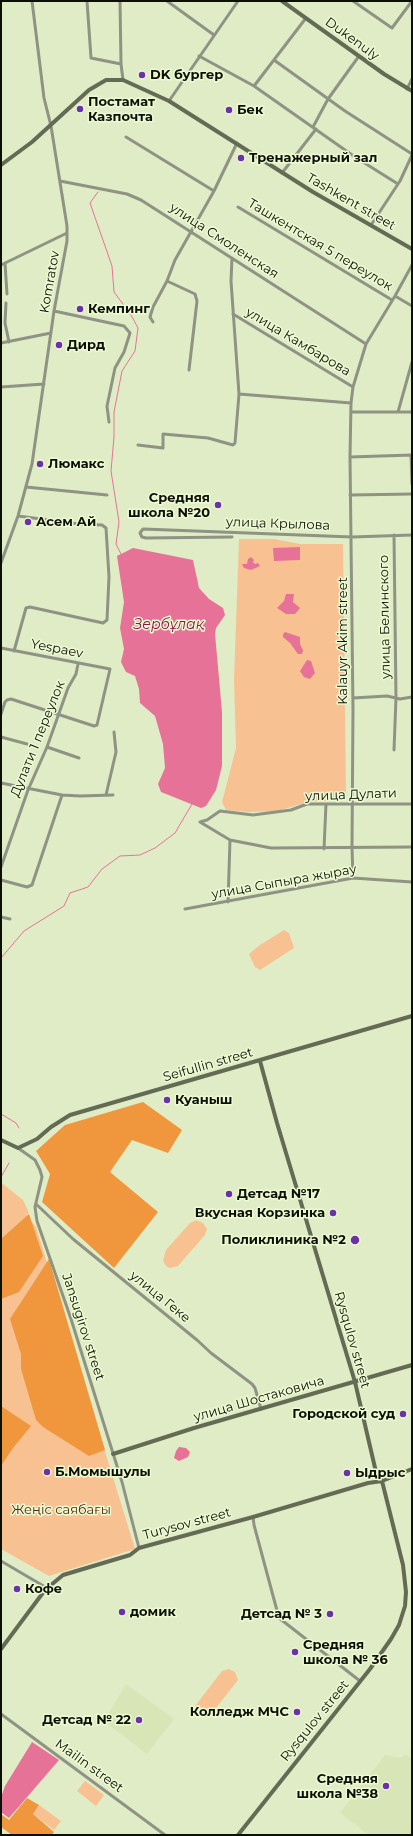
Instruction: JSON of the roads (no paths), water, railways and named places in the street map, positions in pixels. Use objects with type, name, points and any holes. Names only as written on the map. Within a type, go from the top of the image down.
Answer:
[{"type":"street","name":"Komratov","points":[[1,563],[18,516],[32,464],[54,311],[67,241],[60,181],[51,126],[44,98],[32,1]]},
{"type":"street","points":[[87,1],[91,58],[121,64]]},
{"type":"street","points":[[120,1],[121,64],[123,80]]},
{"type":"street","points":[[168,1],[214,34]]},
{"type":"street","points":[[169,101],[238,1]]},
{"type":"street","name":"Dukenuly","points":[[282,1],[359,56],[412,91]]},
{"type":"street","points":[[352,1],[392,28],[412,1]]},
{"type":"street","points":[[254,86],[306,18]]},
{"type":"street","points":[[199,56],[254,86],[355,157],[398,184]]},
{"type":"street","points":[[282,173],[314,128],[328,99],[359,56]]},
{"type":"street","points":[[274,60],[394,144],[412,154],[398,184],[371,225]]},
{"type":"street","points":[[407,89],[412,79]]},
{"type":"street","name":"Tashkent street","points":[[1,165],[51,126],[89,90],[106,80],[123,80],[169,101],[282,173],[412,249]]},
{"type":"street","points":[[126,137],[214,191]]},
{"type":"street","points":[[153,322],[150,317],[150,312],[167,282],[175,260],[214,191],[237,143]]},
{"type":"street","name":"улица Смоленская","points":[[60,181],[142,200],[366,344]]},
{"type":"street","name":"Ташкентская 5 переулок","points":[[238,207],[392,300]]},
{"type":"street","points":[[1,265],[67,233]]},
{"type":"street","points":[[138,445],[163,448],[163,434],[208,438],[233,445],[236,440],[239,394],[232,314],[232,258]]},
{"type":"street","points":[[5,263],[7,294]]},
{"type":"street","name":"Kalauyr Akim street","points":[[354,878],[352,847],[353,698],[352,537],[350,495],[351,404],[354,387],[366,344],[412,265]]},
{"type":"street","points":[[167,282],[195,294],[197,301],[189,370]]},
{"type":"street","points":[[395,296],[412,306]]},
{"type":"street","points":[[6,304],[5,323],[9,342]]},
{"type":"street","points":[[54,311],[124,326],[130,333],[124,352],[115,368],[107,406],[109,422]]},
{"type":"street","name":"улица Камбарова","points":[[232,314],[354,387]]},
{"type":"street","points":[[1,343],[51,333]]},
{"type":"street","points":[[398,412],[412,362]]},
{"type":"street","points":[[1,387],[44,384]]},
{"type":"street","points":[[239,394],[351,404]]},
{"type":"street","points":[[351,412],[412,412]]},
{"type":"street","points":[[350,457],[412,455],[412,484]]},
{"type":"street","points":[[26,486],[107,495]]},
{"type":"street","points":[[350,495],[412,494]]},
{"type":"street","points":[[14,651],[26,608],[30,607],[103,623],[107,620],[109,578],[106,528],[102,525],[79,524],[18,516]]},
{"type":"street","name":"улица Крылова","points":[[232,537],[146,538],[142,537],[140,534],[143,529],[352,537],[412,535]]},
{"type":"street","name":"улица Белинского","points":[[394,535],[396,698],[394,750]]},
{"type":"street","name":"Yespaev","points":[[1,648],[110,669],[97,726],[59,714]]},
{"type":"street","name":"Дулати 1 переулок","points":[[1,867],[28,790],[47,747],[68,688],[76,674],[78,664]]},
{"type":"street","points":[[353,698],[387,696],[400,699],[412,697]]},
{"type":"street","points":[[1,714],[5,702],[11,699],[59,714]]},
{"type":"street","points":[[106,795],[116,752],[114,732]]},
{"type":"street","points":[[1,737],[27,744]]},
{"type":"street","points":[[47,747],[79,758]]},
{"type":"street","points":[[1,783],[28,790],[62,795],[113,795]]},
{"type":"street","points":[[1,880],[27,887],[32,885],[62,795]]},
{"type":"street","name":"улица Дулати","points":[[230,840],[200,822],[207,820],[220,810],[252,815],[274,814],[307,804],[412,804]]},
{"type":"street","points":[[324,849],[326,804]]},
{"type":"street","points":[[228,902],[230,840],[271,848],[324,849],[352,847],[412,847]]},
{"type":"street","name":"улица Сыпыра жырау","points":[[185,909],[354,878],[412,882]]},
{"type":"street","points":[[1,916],[10,919]]},
{"type":"street","name":"Seifullin street","points":[[18,1148],[37,1139],[51,1127],[70,1115],[412,1016]]},
{"type":"street","name":"Rysqulov street","points":[[238,1835],[360,1681],[391,1639],[399,1625],[405,1606],[406,1592],[403,1565],[382,1481],[376,1472],[355,1382],[260,1061]]},
{"type":"street","points":[[1,1140],[18,1148]]},
{"type":"street","name":"Jansugirov street","points":[[18,1148],[35,1160],[40,1170],[42,1177],[36,1204],[37,1221],[68,1312],[122,1482],[138,1548]]},
{"type":"street","name":"улица Геке","points":[[36,1204],[73,1239],[211,1353],[252,1384],[255,1388],[261,1409]]},
{"type":"street","name":"улица Шостаковича","points":[[113,1454],[194,1428],[412,1365]]},
{"type":"street","name":"Turysov street","points":[[1,1649],[47,1588],[63,1575],[130,1555],[138,1548],[253,1517],[368,1483],[382,1481],[412,1469]]},
{"type":"street","points":[[253,1517],[279,1618],[360,1681]]},
{"type":"street","points":[[1,1561],[47,1588]]},
{"type":"street","name":"Mailin street","points":[[1,1714],[165,1835]]},
{"type":"water","points":[[300,547],[300,560],[274,561],[273,548]]},
{"type":"water","name":"Зербұлақ","points":[[133,548],[193,560],[199,588],[209,599],[223,608],[225,615],[216,628],[215,634],[222,712],[222,766],[216,790],[206,806],[201,808],[161,792],[158,784],[165,768],[163,744],[155,716],[140,703],[139,689],[135,676],[126,672],[121,662],[124,649],[120,628],[124,602],[117,556]]},
{"type":"water","points":[[251,557],[255,564],[258,563],[260,566],[251,570],[244,568],[242,564],[247,564],[248,559]]},
{"type":"water","points":[[286,594],[294,594],[293,602],[300,608],[295,614],[286,614],[277,608],[284,601]]},
{"type":"water","points":[[285,632],[300,637],[300,644],[303,650],[302,654],[298,654],[290,643],[283,637]]},
{"type":"water","points":[[307,660],[311,661],[315,673],[310,679],[304,677],[300,671]]},
{"type":"water","points":[[179,1447],[186,1448],[190,1452],[188,1457],[179,1461],[174,1458]]},
{"type":"water","points":[[32,1742],[59,1760],[9,1818],[1,1812],[1,1797],[5,1786]]},
{"type":"waterway","points":[[98,192],[90,203],[112,266],[114,292],[131,315],[138,328],[135,351],[122,371],[114,412],[114,437],[111,471],[119,522],[116,544],[121,554]]},
{"type":"waterway","points":[[1,958],[24,931],[64,906],[70,893],[88,887],[102,869],[120,856],[140,855],[155,848],[175,833],[192,804]]},
{"type":"waterway","points":[[1,1114],[16,1123],[19,1128]]},
{"type":"waterway","points":[[1,1177],[9,1163]]},
{"type":"place","name":"DK бургер","points":[[142,75]]},
{"type":"place","name":"Постамат Казпочта","points":[[80,109]]},
{"type":"place","name":"Бек","points":[[229,110]]},
{"type":"place","name":"Тренажерный зал","points":[[241,158]]},
{"type":"place","name":"Кемпинг","points":[[80,309]]},
{"type":"place","name":"Дирд","points":[[59,345]]},
{"type":"place","name":"Люмакс","points":[[40,464]]},
{"type":"place","name":"Средняя школа №20","points":[[218,505]]},
{"type":"place","name":"Асем Ай","points":[[28,522]]},
{"type":"place","name":"Куаныш","points":[[167,1100]]},
{"type":"place","name":"Детсад №17","points":[[229,1194]]},
{"type":"place","name":"Вкусная Корзинка","points":[[333,1213]]},
{"type":"place","name":"Поликлиника №2","points":[[355,1240]]},
{"type":"place","name":"Городской суд","points":[[403,1414]]},
{"type":"place","name":"Б.Момышулы","points":[[47,1472]]},
{"type":"place","name":"Ыдрыс","points":[[347,1473]]},
{"type":"place","name":"Кофе","points":[[17,1589]]},
{"type":"place","name":"домик","points":[[122,1612]]},
{"type":"place","name":"Детсад № 3","points":[[330,1614]]},
{"type":"place","name":"Средняя школа № 36","points":[[295,1652]]},
{"type":"place","name":"Колледж МЧС","points":[[297,1712]]},
{"type":"place","name":"Детсад № 22","points":[[139,1720]]},
{"type":"place","name":"Средняя школа №38","points":[[386,1786]]},
{"type":"park label","name":"Жеңіс саябағы","points":[[61,1510]]}]
